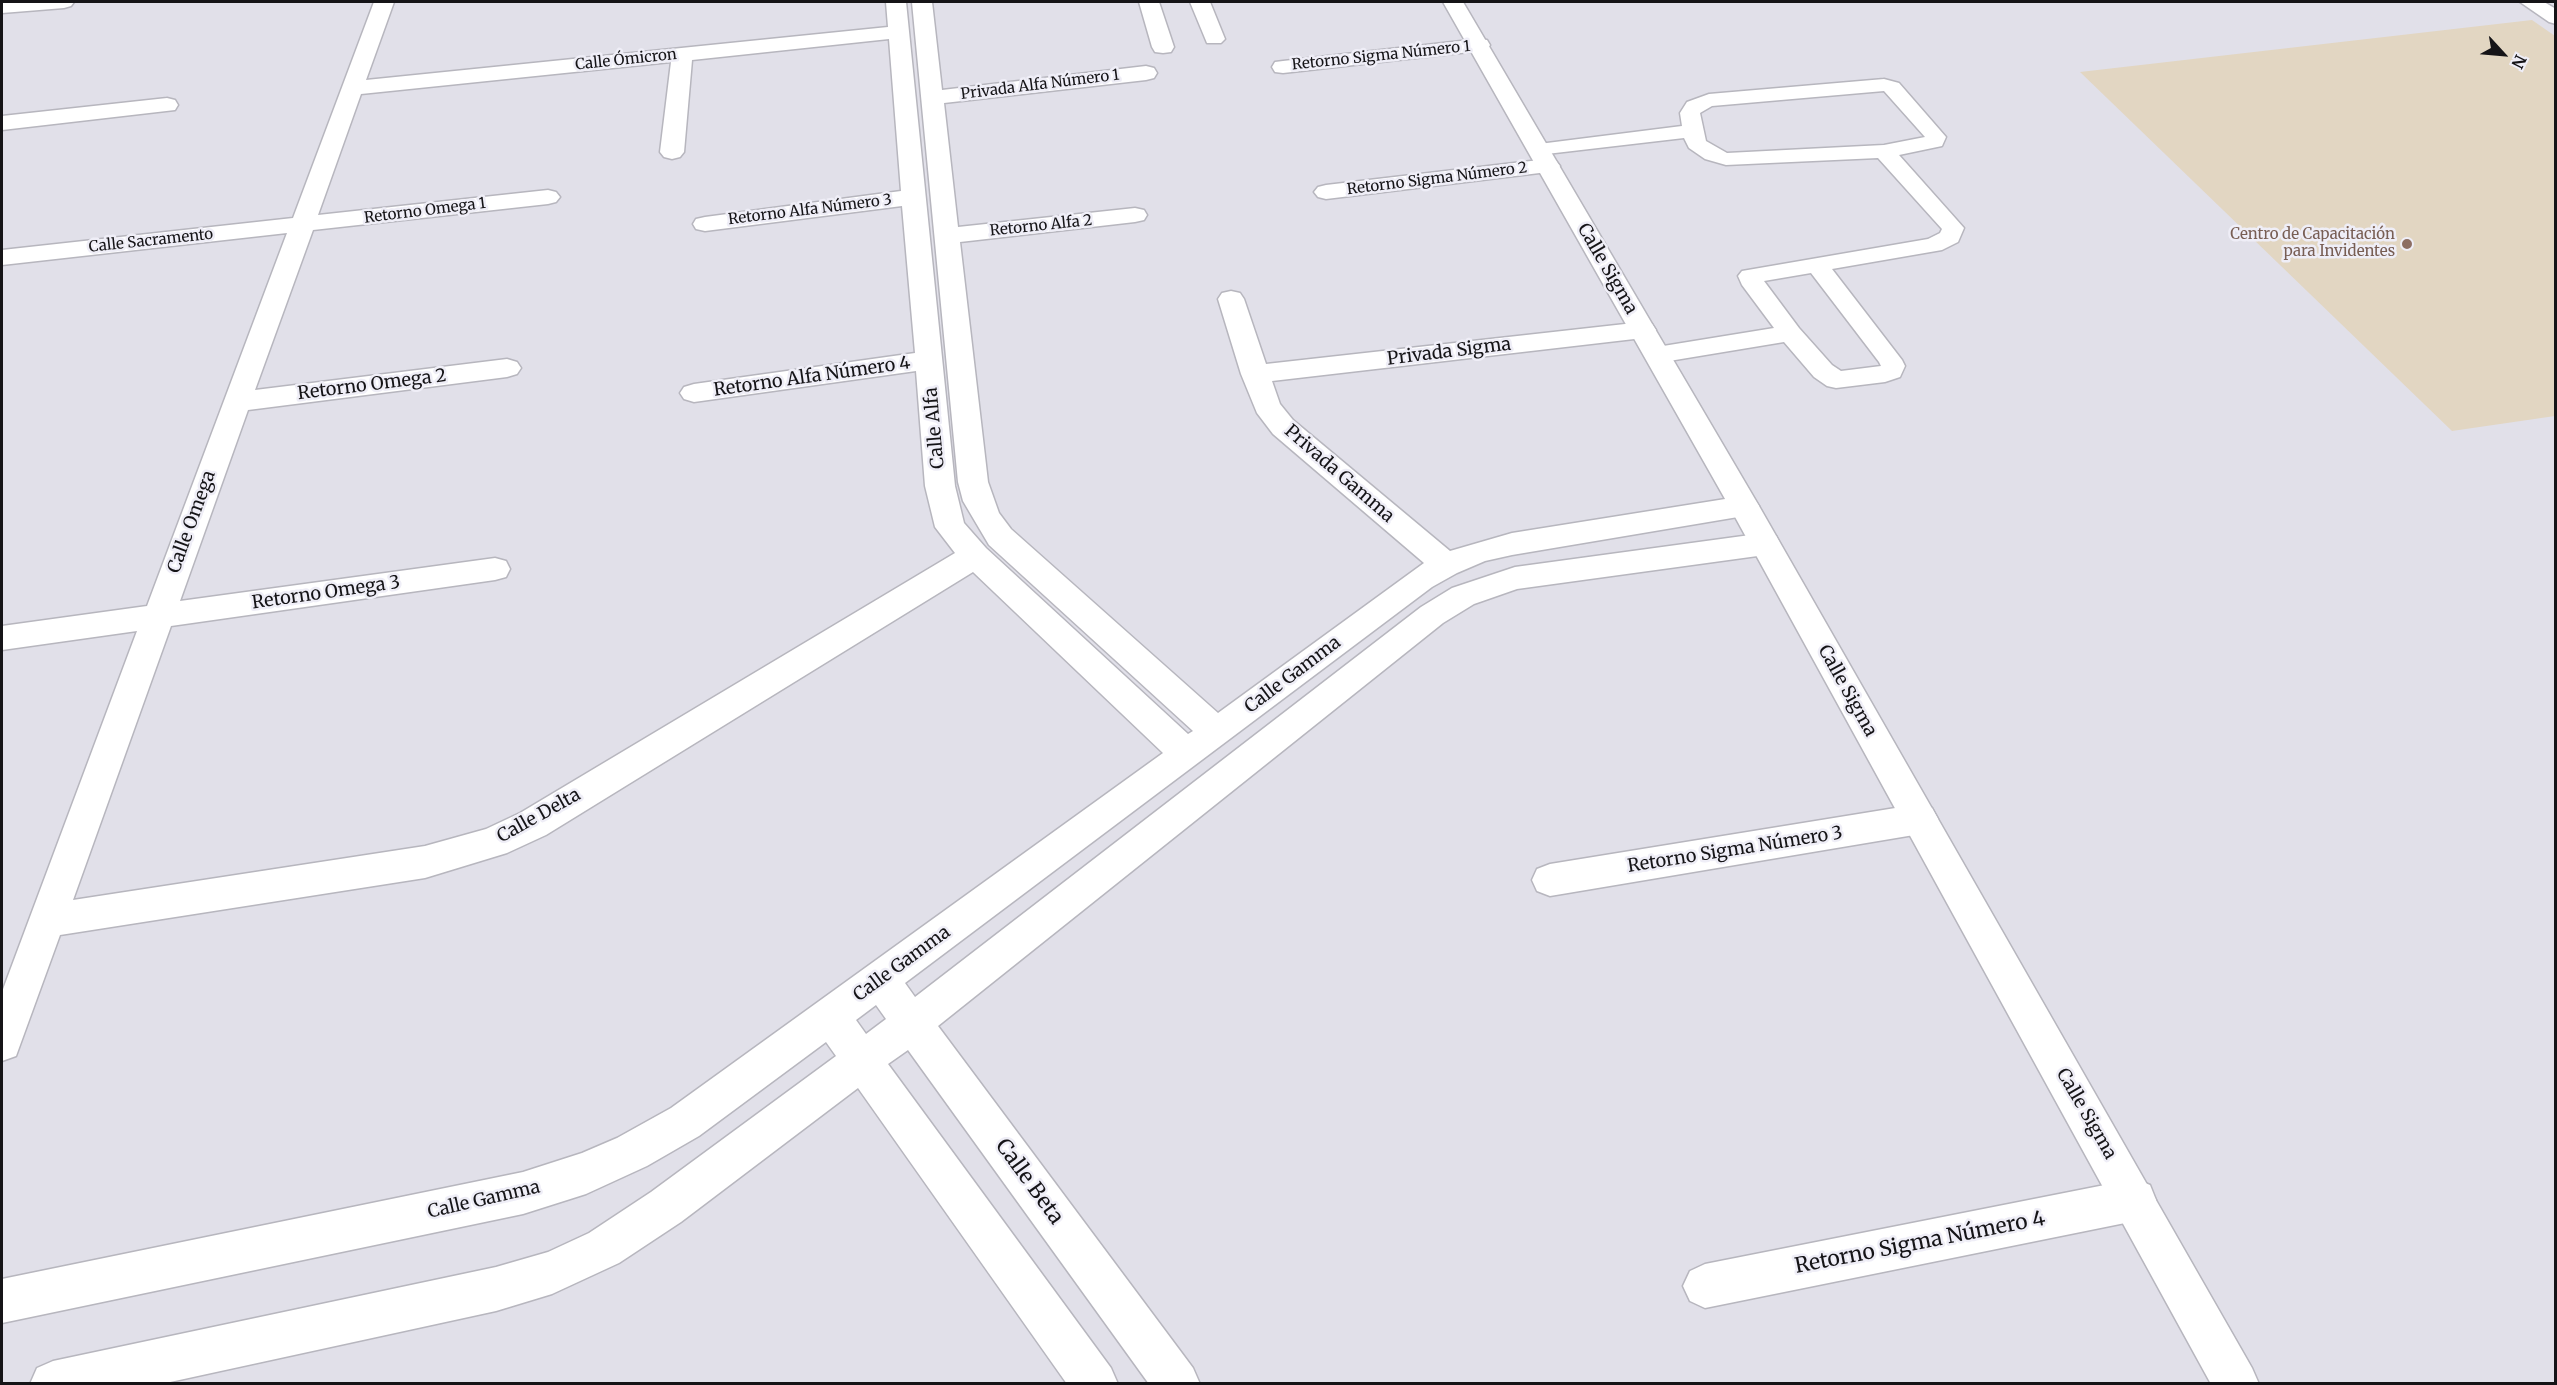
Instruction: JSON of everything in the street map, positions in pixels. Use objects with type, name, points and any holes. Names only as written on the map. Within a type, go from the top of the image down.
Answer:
[{"type":"street","points":[[2,7],[64,2]]},
{"type":"street","name":"Calle Omega","points":[[2,1043],[156,618],[384,2]]},
{"type":"street","name":"Calle Alfa","points":[[896,2],[944,508],[950,527],[975,556],[1187,754]]},
{"type":"street","name":"Calle Alfa","points":[[922,2],[973,482],[986,518],[1000,537],[1217,732]]},
{"type":"street","points":[[1149,2],[1163,47]]},
{"type":"street","points":[[1200,2],[1214,39]]},
{"type":"street","name":"Calle Sigma","points":[[1453,2],[1744,506],[2236,1383]]},
{"type":"street","points":[[2530,2],[2556,18]]},
{"type":"street","name":"Calle Ómicron","points":[[352,88],[899,32]]},
{"type":"street","name":"Retorno Sigma Número 1","points":[[1283,66],[1479,45]]},
{"type":"street","points":[[672,152],[682,55]]},
{"type":"street","name":"Privada Alfa Número 1","points":[[933,98],[1146,73]]},
{"type":"street","points":[[2,123],[168,105]]},
{"type":"street","points":[[910,147],[938,144]]},
{"type":"street","name":"Retorno Sigma Número 2","points":[[1326,192],[1543,158]]},
{"type":"street","name":"Retorno Omega 1","points":[[301,225],[548,197]]},
{"type":"street","name":"Retorno Alfa Número 3","points":[[705,224],[914,197]]},
{"type":"street","name":"Retorno Alfa 2","points":[[948,236],[1135,215]]},
{"type":"street","name":"Calle Sacramento","points":[[2,257],[301,225]]},
{"type":"street","name":"Privada Gamma","points":[[1231,299],[1267,406],[1283,427],[1446,565]]},
{"type":"street","name":"Privada Sigma","points":[[1255,374],[1650,342]]},
{"type":"street","name":"Retorno Alfa Número 4","points":[[694,393],[929,360]]},
{"type":"street","name":"Retorno Omega 2","points":[[236,402],[507,368]]},
{"type":"street","name":"Calle Gamma","points":[[2,1301],[523,1193],[586,1173],[632,1152],[685,1122],[1217,732],[1420,579],[1478,552],[1512,544],[1744,506]]},
{"type":"street","name":"Calle Gamma","points":[[53,1383],[496,1289],[552,1272],[604,1248],[666,1208],[912,1023],[1432,615],[1463,596],[1515,578],[1765,544]]},
{"type":"street","name":"Calle Delta","points":[[46,921],[425,862],[494,842],[533,824],[975,556]]},
{"type":"street","name":"Retorno Omega 3","points":[[2,638],[495,569]]},
{"type":"street","name":"Retorno Sigma Número 3","points":[[1550,880],[1920,819]]},
{"type":"street","name":"Calle Beta","points":[[880,980],[1178,1383]]},
{"type":"street","points":[[830,1016],[1095,1383]]},
{"type":"street","name":"Retorno Sigma Número 4","points":[[1706,1286],[2135,1200]]},
{"type":"lane","points":[[1884,85],[1893,87],[1936,137],[1935,142],[1928,145],[1884,151],[1726,159],[1696,144],[1694,131],[1690,113],[1694,106],[1709,100],[1884,85]]},
{"type":"lane","points":[[1543,158],[1694,131]]},
{"type":"lane","points":[[1818,266],[1890,360],[1893,366],[1891,371],[1885,374],[1836,380],[1823,371],[1790,333],[1754,285],[1750,276],[1934,245],[1950,237],[1953,228],[1884,151]]},
{"type":"lane","points":[[1650,342],[1790,333]]},
{"type":"shaded area","name":"Centro de Capacitación para Invidentes","points":[[2532,20],[2555,36],[2555,416],[2452,431],[2080,72]]},
{"type":"place","name":"Centro de Capacitación para Invidentes","points":[[2407,244]]}]
